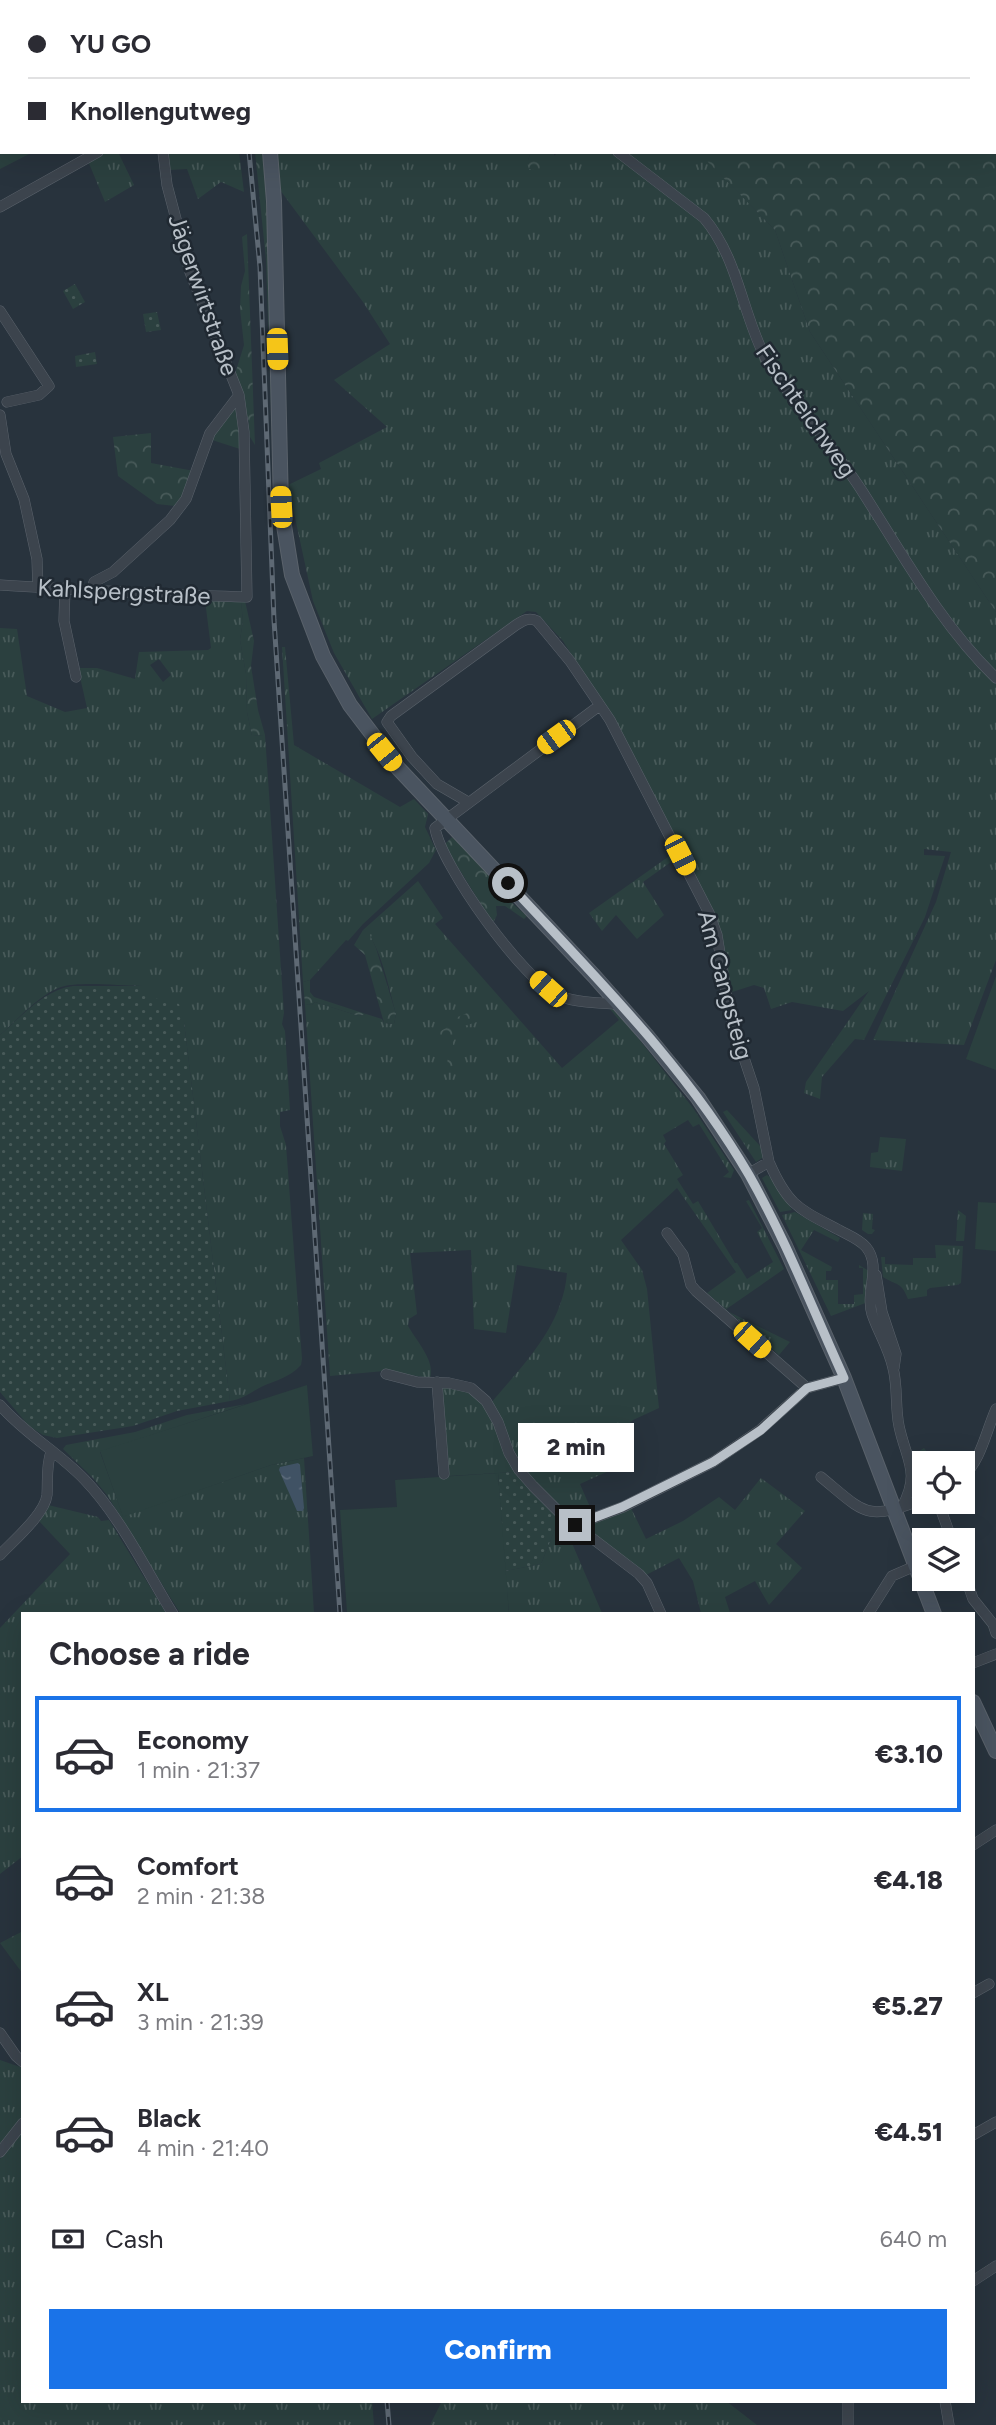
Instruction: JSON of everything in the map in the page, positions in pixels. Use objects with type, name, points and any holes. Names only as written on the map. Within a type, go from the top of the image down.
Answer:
[{"type":"main road","points":[[270,154],[274,201],[280,497],[292,575],[323,656],[350,705],[398,768],[619,1004],[698,1098],[748,1174],[785,1246],[844,1378],[898,1509],[912,1556]]},
{"type":"main road","points":[[925,1591],[933,1612]]},
{"type":"main road","points":[[975,1706],[996,1751]]},
{"type":"street","points":[[0,207],[94,154]]},
{"type":"street","name":"Jägerwirtstraße","points":[[163,154],[167,185],[190,272],[239,395],[244,432],[247,597]]},
{"type":"street","name":"Fischteichweg","points":[[621,154],[704,218],[713,229],[731,264],[754,338],[767,361],[861,489],[888,535],[941,613],[996,678]]},
{"type":"street","points":[[0,311],[48,386],[39,395],[7,402]]},
{"type":"street","name":"Jägerwirtstraße","points":[[93,589],[94,582],[113,572],[172,517],[186,499],[210,433],[239,395]]},
{"type":"street","points":[[0,415],[6,454],[24,499],[37,559],[38,588]]},
{"type":"street","name":"Kahlspergstraße","points":[[0,585],[93,589],[162,596],[247,597]]},
{"type":"street","points":[[65,588],[64,621],[76,677]]},
{"type":"street","name":"Am Gangsteig","points":[[468,802],[442,788],[422,770],[387,725],[391,716],[516,625],[529,619],[537,621],[570,661],[610,720],[709,913],[717,935],[730,1016],[754,1088],[769,1162],[784,1191],[797,1207],[867,1247],[874,1268],[869,1304],[893,1368],[899,1428],[913,1470],[912,1484],[898,1509]]},
{"type":"street","points":[[600,706],[435,828],[444,852],[471,899],[520,962],[548,989],[559,996],[619,1004]]},
{"type":"street","points":[[748,1174],[769,1162]]},
{"type":"street","points":[[667,1233],[683,1255],[691,1285],[696,1291],[807,1388]]},
{"type":"street","points":[[386,1374],[471,1388],[486,1401],[519,1471],[549,1503],[639,1574],[647,1583],[661,1612]]},
{"type":"street","points":[[575,1525],[622,1507],[713,1462],[761,1430],[807,1388],[844,1378]]},
{"type":"street","points":[[437,1382],[444,1474]]},
{"type":"street","points":[[0,1405],[85,1479],[106,1505],[172,1612]]},
{"type":"street","points":[[975,1464],[996,1409]]},
{"type":"street","points":[[0,1555],[42,1510],[47,1498],[47,1470],[51,1452]]},
{"type":"street","points":[[821,1477],[862,1510],[875,1512],[898,1509],[912,1504]]},
{"type":"street","points":[[869,1612],[892,1576],[912,1567]]},
{"type":"street","points":[[970,1591],[973,1599],[993,1624],[996,1633]]},
{"type":"street","points":[[975,1662],[996,1654]]},
{"type":"street","points":[[975,1844],[996,1830]]},
{"type":"street","points":[[975,1992],[989,1984]]},
{"type":"street","points":[[0,2033],[21,2059]]},
{"type":"street","points":[[975,2135],[996,2122]]},
{"type":"street","points":[[0,2152],[21,2126]]},
{"type":"street","points":[[975,2280],[996,2266]]},
{"type":"street","points":[[848,2403],[848,2425]]},
{"type":"street","points":[[945,2403],[949,2425]]},
{"type":"green space","points":[[0,154],[29,154],[0,169]]},
{"type":"green space","points":[[102,154],[119,154],[134,185],[105,202],[88,161]]},
{"type":"green space","points":[[168,154],[239,154],[244,192],[221,182],[198,199],[187,169],[170,170]]},
{"type":"green space","points":[[255,154],[265,154],[269,189],[265,193],[268,231],[266,260]]},
{"type":"green space","points":[[276,154],[530,154],[528,160],[555,154],[616,154],[708,228],[728,260],[749,334],[764,365],[854,484],[921,591],[996,680],[996,960],[964,1045],[873,1040],[936,902],[951,852],[924,849],[924,855],[945,856],[925,917],[864,1040],[855,1039],[822,1077],[820,1099],[804,1093],[806,1082],[869,991],[843,1011],[792,1002],[771,1009],[764,988],[754,985],[729,993],[720,934],[631,750],[563,641],[536,612],[527,611],[372,719],[334,653],[313,601],[288,485],[321,469],[319,463],[387,427],[334,380],[390,344],[363,302],[280,190]]},
{"type":"green space","points":[[530,154],[554,154],[554,167],[547,173],[529,169]]},
{"type":"green space","points":[[624,154],[703,154],[775,230],[810,332],[996,612],[996,674],[953,626],[761,347],[721,236]]},
{"type":"green space","points":[[996,154],[996,612],[810,332],[775,230],[701,155]]},
{"type":"green space","points":[[269,189],[274,496],[266,260],[268,231],[265,193]]},
{"type":"green space","points":[[247,234],[255,445],[250,437],[248,417],[240,417],[240,449],[209,439],[234,395],[235,374],[244,345],[240,309],[245,271],[242,237]]},
{"type":"green space","points":[[75,284],[85,302],[73,309],[63,291]]},
{"type":"green space","points":[[157,312],[161,330],[146,332],[143,314]]},
{"type":"green space","points":[[95,352],[97,364],[76,367],[75,356]]},
{"type":"green space","points":[[151,433],[151,463],[194,471],[181,501],[175,506],[157,504],[118,476],[113,437]]},
{"type":"green space","points":[[205,600],[241,601],[243,621],[240,640],[246,674],[247,712],[252,736],[265,735],[284,1013],[282,1024],[285,1031],[290,1110],[280,1112],[280,1126],[286,1145],[302,1359],[301,1365],[287,1376],[230,1401],[184,1022],[144,996],[143,986],[79,984],[61,987],[45,995],[0,1035],[0,628],[17,629],[27,696],[65,712],[87,708],[78,668],[97,668],[135,679],[139,652],[211,648]],"holes":[[[159,659],[171,675],[163,682],[150,665]]]},
{"type":"green space","points":[[241,601],[245,601],[254,641],[251,666],[265,735],[252,736],[247,712],[246,674],[240,640],[243,621]]},
{"type":"green space","points":[[282,647],[285,647],[294,745],[400,807],[414,799],[428,814],[425,827],[436,850],[429,863],[346,940],[310,980],[303,982]]},
{"type":"green space","points":[[452,837],[472,853],[514,905],[527,916],[524,919],[505,906],[496,906],[497,915],[494,921],[491,920],[449,853],[445,844]]},
{"type":"green space","points":[[675,852],[678,857],[643,882],[664,915],[637,939],[616,915],[602,931],[589,913]]},
{"type":"green space","points":[[418,881],[443,918],[435,924],[562,1068],[619,1020],[609,1008],[616,1010],[693,1108],[734,1170],[731,1178],[723,1177],[729,1172],[699,1124],[693,1127],[688,1120],[663,1135],[666,1141],[664,1144],[683,1175],[677,1179],[693,1204],[698,1201],[747,1279],[773,1262],[757,1232],[762,1228],[746,1201],[749,1200],[784,1269],[726,1309],[707,1293],[736,1272],[677,1188],[621,1240],[642,1270],[647,1289],[659,1408],[633,1420],[606,1445],[622,1465],[580,1484],[593,1514],[575,1519],[568,1516],[530,1477],[512,1452],[490,1404],[528,1359],[550,1327],[564,1292],[567,1273],[517,1265],[506,1333],[474,1329],[471,1250],[410,1253],[417,1314],[409,1319],[408,1326],[428,1358],[430,1378],[384,1371],[330,1376],[305,1004],[312,1005],[315,1002],[359,1016],[366,1014],[382,1019],[384,1023],[394,1024],[396,1014],[384,968],[374,944],[363,930]]},
{"type":"green space","points":[[363,930],[369,933],[376,948],[396,1014],[394,1024],[384,1023],[365,955],[354,945]]},
{"type":"green space","points":[[996,976],[996,1070],[966,1059]]},
{"type":"green space","points":[[310,980],[310,992],[314,997],[366,1014],[359,1016],[315,1002],[312,1005],[305,1004],[303,982]]},
{"type":"green space","points":[[144,986],[145,996],[179,1004],[184,1022],[230,1401],[177,1411],[133,1426],[57,1438],[43,1435],[29,1426],[0,1392],[0,1035],[43,998],[62,988]]},
{"type":"green space","points":[[477,1009],[483,1016],[477,1022],[464,1026],[453,1041],[453,1050],[462,1059],[461,1066],[451,1069],[447,1066],[448,1054],[437,1042],[439,1032],[453,1019]]},
{"type":"green space","points":[[727,1110],[761,1147],[765,1156],[756,1162],[723,1112]]},
{"type":"green space","points":[[880,1137],[906,1139],[902,1171],[870,1167],[871,1153],[878,1152]]},
{"type":"green space","points":[[767,1175],[774,1180],[792,1210],[780,1212],[762,1178]]},
{"type":"green space","points":[[978,1202],[996,1203],[996,1251],[975,1249]]},
{"type":"green space","points":[[958,1210],[966,1216],[964,1241],[956,1241]]},
{"type":"green space","points":[[795,1212],[840,1238],[838,1242],[814,1230],[801,1250],[832,1267],[831,1271],[826,1271],[826,1280],[838,1280],[838,1304],[854,1304],[854,1295],[863,1294],[863,1268],[859,1268],[859,1265],[869,1271],[868,1302],[831,1316],[782,1215]]},
{"type":"green space","points":[[863,1213],[873,1214],[872,1229],[875,1230],[872,1234],[862,1230]]},
{"type":"green space","points":[[935,1245],[963,1246],[961,1283],[930,1288],[927,1290],[927,1296],[908,1299],[901,1287],[883,1277],[881,1257],[885,1257],[885,1264],[913,1265],[913,1258],[936,1258]]},
{"type":"green space","points":[[729,1312],[790,1342],[779,1355]]},
{"type":"green space","points":[[307,1385],[313,1456],[271,1465],[123,1517],[100,1451]]},
{"type":"green space","points":[[442,1387],[464,1390],[483,1404],[496,1425],[516,1472],[448,1476]]},
{"type":"green space","points":[[246,1404],[100,1452],[123,1516],[271,1465],[304,1458],[314,1612],[179,1612],[107,1495],[63,1449],[66,1445],[135,1432],[187,1415]]},
{"type":"green space","points":[[516,1472],[533,1494],[559,1519],[541,1564],[505,1571],[498,1473]]},
{"type":"green space","points":[[498,1473],[509,1612],[347,1612],[340,1510],[397,1507],[395,1480]]},
{"type":"green space","points":[[761,1478],[805,1511],[776,1544],[802,1568],[769,1605],[755,1581],[725,1597],[730,1612],[701,1612],[693,1581],[679,1558],[646,1575],[588,1529],[591,1523],[630,1506],[646,1539],[683,1521],[719,1497],[735,1510]]},
{"type":"green space","points":[[48,1505],[98,1517],[101,1521],[109,1520],[165,1612],[21,1612],[21,1858],[0,1874],[0,1628],[70,1554],[39,1521]]},
{"type":"green space","points":[[559,1519],[571,1527],[568,1534],[602,1612],[509,1612],[505,1571],[541,1564]]},
{"type":"green space","points":[[21,1932],[21,1971],[0,1943]]},
{"type":"green space","points":[[0,2060],[21,2067],[21,2119],[0,2145]]},
{"type":"green space","points":[[21,2132],[21,2403],[372,2403],[374,2425],[0,2425],[0,2159]]},
{"type":"green space","points":[[441,2403],[729,2403],[757,2425],[430,2425]]},
{"type":"water","points":[[298,1463],[303,1511],[297,1511],[279,1470],[280,1467]]},
{"type":"railway","points":[[249,154],[260,267],[274,620],[340,1612]]},
{"type":"railway","points":[[387,2403],[389,2425]]},
{"type":"route","points":[[508,883],[661,1052],[724,1136],[748,1174],[785,1246],[844,1378],[807,1388],[761,1430],[713,1462],[622,1507],[575,1525]]}]
